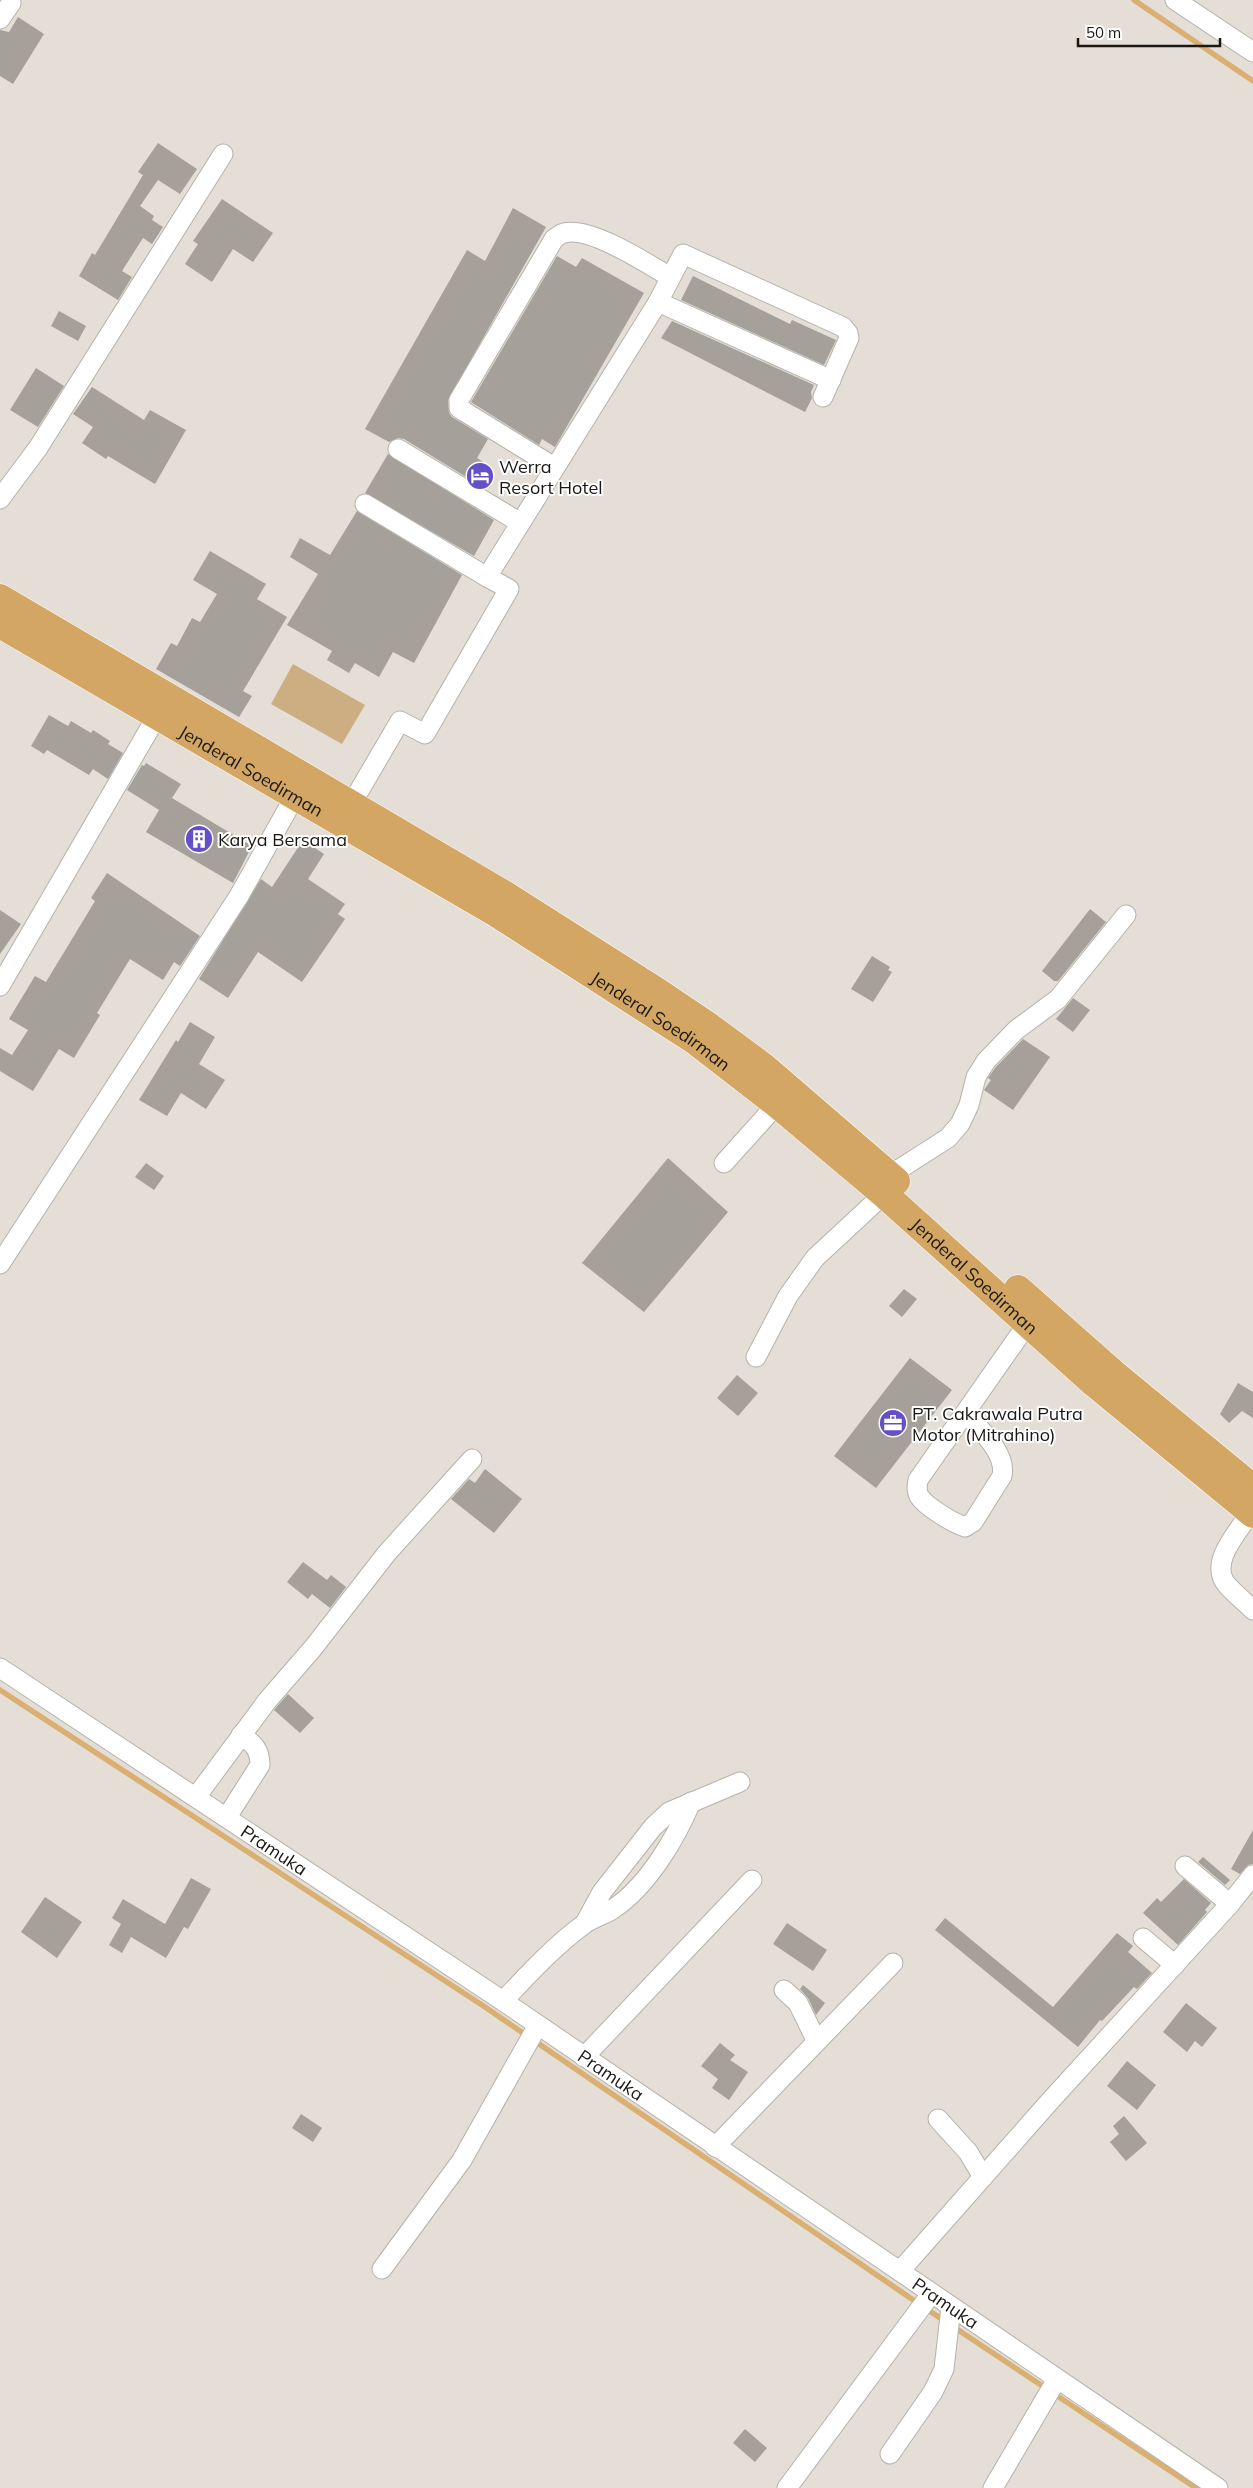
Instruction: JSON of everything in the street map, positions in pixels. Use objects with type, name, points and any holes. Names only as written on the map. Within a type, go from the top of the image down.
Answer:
[{"type":"highway","name":"Jenderal Soedirman","points":[[0,598],[352,803],[507,896],[707,1024],[793,1091],[1028,1324],[1094,1383],[1252,1505]]},
{"type":"highway","name":"Jenderal Soedirman","points":[[0,624],[496,913],[619,990],[694,1040],[887,1185],[1113,1373],[1252,1505]]},
{"type":"street","points":[[1175,0],[1253,52]]},
{"type":"street","points":[[0,19],[11,4]]},
{"type":"street","points":[[0,498],[38,448],[223,154]]},
{"type":"street","points":[[554,467],[459,408],[459,400],[554,239],[564,233],[579,234],[607,241],[670,277]]},
{"type":"street","points":[[487,576],[658,302],[682,254],[836,323],[848,333],[849,338],[823,397]]},
{"type":"street","points":[[658,302],[831,380]]},
{"type":"street","points":[[398,449],[519,522]]},
{"type":"street","points":[[352,803],[400,721],[425,734],[509,589],[364,504]]},
{"type":"street","points":[[0,986],[156,716]]},
{"type":"street","points":[[0,1264],[240,896],[295,796]]},
{"type":"street","points":[[756,1356],[788,1296],[815,1258],[887,1185],[948,1138],[960,1124],[969,1106],[976,1077],[986,1061],[1016,1030],[1058,999],[1126,915]]},
{"type":"street","points":[[724,1163],[777,1104]]},
{"type":"street","points":[[966,1413],[997,1452],[1004,1468],[1002,1476],[973,1522],[965,1526],[955,1524],[919,1496],[916,1489],[918,1480],[1028,1324]]},
{"type":"street","points":[[196,1797],[241,1734],[313,1648],[387,1553],[472,1459]]},
{"type":"street","points":[[1252,1505],[1223,1555],[1220,1567],[1226,1584],[1253,1610]]},
{"type":"street","name":"Pramuka","points":[[0,1668],[503,2001],[1218,2488]]},
{"type":"street","points":[[227,1817],[260,1765],[260,1756],[254,1744],[241,1734]]},
{"type":"street","points":[[584,1923],[602,1892],[669,1812],[740,1782]]},
{"type":"street","points":[[503,2001],[545,1957],[584,1923],[613,1910],[628,1897],[651,1870],[679,1830],[691,1802]]},
{"type":"street","points":[[633,1853],[651,1870]]},
{"type":"street","points":[[1185,1866],[1230,1904]]},
{"type":"street","points":[[900,2272],[1230,1904],[1253,1875]]},
{"type":"street","points":[[584,2057],[752,1880]]},
{"type":"street","points":[[1143,1938],[1175,1965]]},
{"type":"street","points":[[715,2147],[892,1963]]},
{"type":"street","points":[[784,1990],[798,2003],[816,2040]]},
{"type":"street","points":[[382,2269],[462,2160],[538,2025]]},
{"type":"street","points":[[938,2119],[968,2152],[984,2177]]},
{"type":"street","points":[[787,2488],[931,2294]]},
{"type":"street","points":[[890,2454],[933,2392],[944,2369],[951,2307]]},
{"type":"street","points":[[993,2488],[1057,2379]]},
{"type":"shaded area","points":[[293,664],[365,705],[342,744],[271,704]]},
{"type":"building","points":[[18,17],[44,34],[13,84],[0,76],[0,30],[9,32]]},
{"type":"building","points":[[158,143],[197,169],[180,194],[158,180],[140,206],[154,216],[152,220],[163,227],[152,244],[143,238],[122,271],[132,277],[118,300],[79,276],[92,253],[95,255],[143,175],[138,172]]},
{"type":"building","points":[[222,199],[273,233],[253,262],[233,249],[212,282],[185,264],[198,244],[193,241]]},
{"type":"building","points":[[513,208],[546,227],[448,400],[449,413],[452,417],[488,439],[477,458],[488,465],[476,483],[404,439],[398,438],[389,442],[365,429],[467,250],[485,261]]},
{"type":"building","points":[[557,256],[576,267],[582,258],[644,293],[555,447],[542,439],[539,445],[471,402]]},
{"type":"building","points":[[693,276],[790,324],[792,320],[836,340],[824,365],[681,300]]},
{"type":"building","points":[[59,311],[86,326],[78,341],[51,326]]},
{"type":"building","points":[[672,321],[814,385],[811,392],[812,398],[805,412],[661,338]]},
{"type":"building","points":[[36,368],[64,386],[38,427],[10,410]]},
{"type":"building","points":[[92,387],[144,420],[150,410],[186,430],[155,484],[108,456],[106,459],[82,443],[93,427],[73,414]]},
{"type":"building","points":[[388,454],[494,520],[474,556],[365,493]]},
{"type":"building","points":[[357,511],[462,575],[414,663],[393,652],[379,677],[355,663],[349,673],[327,660],[332,651],[287,625],[318,574],[290,557],[300,538],[330,555]]},
{"type":"building","points":[[210,551],[266,584],[257,599],[287,617],[243,691],[252,696],[239,717],[156,669],[171,643],[177,646],[192,618],[200,622],[217,594],[193,580]]},
{"type":"building","points":[[49,715],[68,726],[71,721],[91,733],[93,730],[110,741],[108,744],[123,753],[108,779],[93,769],[89,775],[47,750],[44,754],[31,746]]},
{"type":"building","name":"Karya Bersama","points":[[146,763],[181,784],[172,798],[252,846],[233,883],[146,832],[159,810],[127,790],[142,765],[144,766]]},
{"type":"building","points":[[303,840],[324,854],[308,879],[345,904],[338,914],[345,919],[302,982],[258,952],[228,998],[199,979],[261,879],[272,887]]},
{"type":"building","points":[[107,873],[200,936],[180,966],[174,962],[163,980],[130,959],[97,1013],[100,1015],[74,1058],[59,1049],[33,1091],[0,1071],[0,1048],[12,1055],[28,1030],[9,1019],[35,976],[46,982],[95,901],[91,898]]},
{"type":"building","points":[[1090,909],[1106,922],[1058,981],[1054,981],[1042,971]]},
{"type":"building","points":[[0,910],[21,924],[0,954]]},
{"type":"building","points":[[872,956],[890,967],[888,970],[892,972],[873,1002],[851,989]]},
{"type":"building","points":[[1073,998],[1090,1010],[1073,1032],[1056,1019]]},
{"type":"building","points":[[190,1022],[215,1037],[199,1064],[225,1080],[206,1109],[181,1093],[167,1116],[139,1100],[176,1040],[178,1042]]},
{"type":"building","points":[[1023,1039],[1050,1057],[1013,1110],[984,1090],[991,1080],[988,1078],[995,1068]]},
{"type":"building","points":[[668,1158],[728,1212],[644,1312],[582,1263]]},
{"type":"building","points":[[146,1163],[164,1176],[154,1190],[135,1177]]},
{"type":"building","points":[[904,1289],[917,1299],[902,1317],[889,1306]]},
{"type":"building","name":"PT. Cakrawala Putra Motor (Mitrahino)","points":[[910,1358],[952,1390],[876,1488],[834,1456]]},
{"type":"building","points":[[737,1375],[758,1393],[738,1416],[717,1398]]},
{"type":"building","points":[[1238,1383],[1253,1392],[1253,1418],[1242,1411],[1229,1423],[1220,1414]]},
{"type":"building","points":[[485,1469],[522,1499],[494,1533],[451,1499],[469,1479],[475,1483]]},
{"type":"building","points":[[303,1562],[327,1580],[331,1575],[346,1587],[330,1608],[312,1594],[308,1599],[287,1582]]},
{"type":"building","points":[[288,1694],[314,1718],[300,1733],[274,1710]]},
{"type":"building","points":[[1253,1830],[1253,1864],[1248,1865],[1240,1874],[1231,1869]]},
{"type":"building","points":[[1203,1857],[1230,1880],[1225,1885],[1198,1862]]},
{"type":"building","points":[[191,1878],[211,1889],[188,1929],[184,1927],[166,1958],[131,1937],[122,1953],[109,1945],[121,1924],[112,1918],[123,1899],[165,1924]]},
{"type":"building","points":[[1184,1879],[1211,1903],[1205,1910],[1207,1912],[1178,1945],[1143,1913],[1157,1898],[1161,1902]]},
{"type":"building","points":[[45,1897],[82,1922],[57,1958],[21,1932]]},
{"type":"building","points":[[945,1918],[1053,2007],[1117,1933],[1133,1946],[1128,1952],[1152,1973],[1137,1989],[1134,1987],[1102,2021],[1100,2020],[1078,2047],[935,1930]]},
{"type":"building","points":[[787,1923],[827,1950],[813,1971],[773,1944]]},
{"type":"building","points":[[803,1985],[825,2003],[816,2015],[808,1998],[800,1989]]},
{"type":"building","points":[[1186,2003],[1217,2028],[1202,2047],[1195,2041],[1187,2052],[1163,2032]]},
{"type":"building","points":[[720,2043],[735,2055],[730,2060],[748,2072],[729,2100],[712,2088],[718,2079],[701,2066]]},
{"type":"building","points":[[1127,2061],[1156,2085],[1137,2110],[1107,2086]]},
{"type":"building","points":[[301,2114],[322,2128],[313,2142],[292,2128]]},
{"type":"building","points":[[1124,2116],[1147,2143],[1126,2161],[1110,2142],[1119,2134],[1113,2126]]},
{"type":"building","points":[[745,2429],[767,2448],[755,2462],[733,2443]]},
{"type":"waterway","points":[[1134,0],[1253,81]]},
{"type":"waterway","points":[[0,1690],[485,2007],[922,2306],[1196,2488]]},
{"type":"place","name":"Werra Resort Hotel","points":[[480,476]]},
{"type":"place","name":"Karya Bersama","points":[[199,839]]},
{"type":"place","name":"PT. Cakrawala Putra Motor (Mitrahino)","points":[[893,1423]]}]
